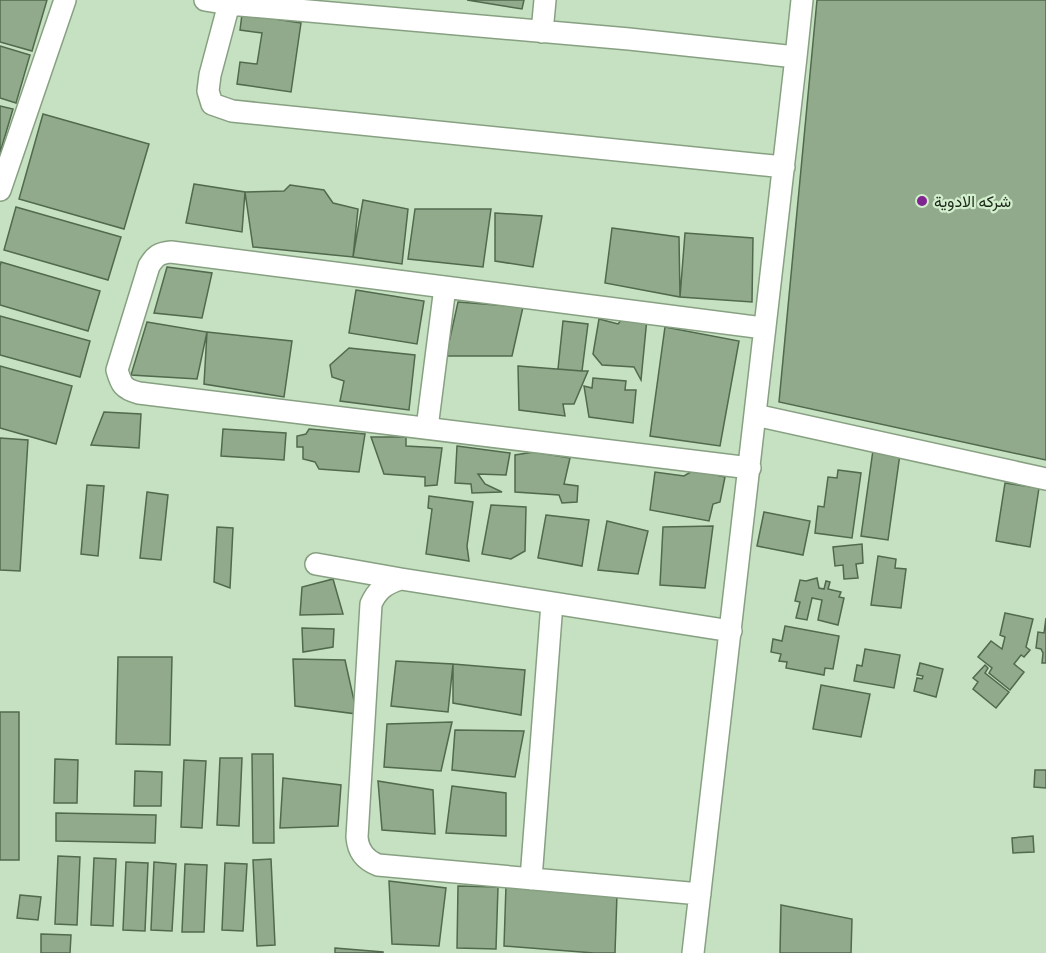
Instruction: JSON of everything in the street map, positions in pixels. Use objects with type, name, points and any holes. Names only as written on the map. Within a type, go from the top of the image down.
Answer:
[{"type":"street","points":[[0,190],[65,0]]},
{"type":"street","points":[[205,0],[629,39],[796,57]]},
{"type":"street","points":[[542,32],[545,0]]},
{"type":"street","points":[[693,953],[802,0]]},
{"type":"street","points":[[230,2],[210,75],[208,91],[212,104],[232,111],[784,167]]},
{"type":"street","points":[[750,468],[139,393],[129,391],[120,382],[117,370],[149,266],[154,257],[161,253],[171,252],[764,328]]},
{"type":"street","points":[[427,428],[445,287]]},
{"type":"street","points":[[755,415],[1046,479]]},
{"type":"street","points":[[316,564],[731,631]]},
{"type":"street","points":[[401,579],[380,590],[371,604],[357,837],[359,849],[367,859],[378,865],[700,894]]},
{"type":"street","points":[[531,879],[552,603]]},
{"type":"building","points":[[0,0],[47,0],[32,51],[0,42]]},
{"type":"building","points":[[467,0],[524,0],[522,9]]},
{"type":"building","name":"شركه الادوية","points":[[817,0],[1046,0],[1046,460],[779,402]]},
{"type":"building","points":[[242,14],[301,23],[291,92],[237,84],[240,62],[257,64],[262,33],[240,30]]},
{"type":"building","points":[[0,46],[30,55],[16,103],[0,98]]},
{"type":"building","points":[[0,106],[13,109],[0,153]]},
{"type":"building","points":[[43,114],[149,144],[124,229],[19,199]]},
{"type":"building","points":[[194,184],[245,192],[242,232],[186,223]]},
{"type":"building","points":[[290,185],[324,190],[333,203],[358,209],[353,257],[253,247],[245,192],[284,191]]},
{"type":"building","points":[[363,200],[408,209],[402,264],[353,257]]},
{"type":"building","points":[[16,207],[121,237],[108,280],[4,250]]},
{"type":"building","points":[[415,209],[491,209],[483,267],[408,259]]},
{"type":"building","points":[[495,213],[542,216],[533,267],[495,261]]},
{"type":"building","points":[[612,228],[679,237],[680,297],[605,283]]},
{"type":"building","points":[[685,233],[753,238],[752,302],[680,297]]},
{"type":"building","points":[[1,262],[100,291],[88,331],[0,305]]},
{"type":"building","points":[[167,267],[212,273],[202,318],[154,313]]},
{"type":"building","points":[[356,290],[424,301],[417,344],[349,333]]},
{"type":"building","points":[[458,302],[523,307],[512,356],[446,356]]},
{"type":"building","points":[[0,316],[90,341],[80,377],[0,355]]},
{"type":"building","points":[[624,317],[647,318],[641,380],[634,367],[602,365],[593,354],[599,319],[618,324]]},
{"type":"building","points":[[563,321],[588,324],[582,371],[558,369]]},
{"type":"building","points":[[147,322],[207,332],[197,379],[131,375]]},
{"type":"building","points":[[665,327],[739,341],[720,446],[650,436]]},
{"type":"building","points":[[207,332],[292,341],[284,397],[204,384]]},
{"type":"building","points":[[349,348],[415,355],[409,410],[340,401],[344,381],[332,377],[330,365]]},
{"type":"building","points":[[0,366],[72,386],[56,444],[0,428]]},
{"type":"building","points":[[518,366],[588,371],[574,404],[563,404],[565,416],[519,410]]},
{"type":"building","points":[[593,378],[626,381],[625,390],[636,390],[633,423],[589,417],[584,386],[592,388]]},
{"type":"building","points":[[104,412],[141,414],[139,448],[91,445]]},
{"type":"building","points":[[223,429],[286,433],[284,460],[221,456]]},
{"type":"building","points":[[309,429],[365,434],[359,472],[319,469],[315,462],[303,459],[303,447],[297,447],[297,436],[306,434]]},
{"type":"building","points":[[371,437],[406,437],[406,446],[442,448],[437,485],[425,486],[425,477],[384,474]]},
{"type":"building","points":[[0,438],[28,440],[20,571],[0,570]]},
{"type":"building","points":[[457,446],[510,453],[506,475],[478,474],[485,484],[502,492],[472,493],[471,484],[455,483]]},
{"type":"building","points":[[873,450],[900,454],[888,540],[861,536]]},
{"type":"building","points":[[534,452],[570,458],[564,484],[578,486],[577,502],[562,503],[559,495],[515,492],[515,455]]},
{"type":"building","points":[[694,470],[725,477],[720,502],[713,504],[709,521],[650,510],[655,472],[684,476]]},
{"type":"building","points":[[838,470],[861,473],[852,538],[815,533],[818,506],[824,507],[828,477],[837,478]]},
{"type":"building","points":[[1005,483],[1039,488],[1030,547],[996,541]]},
{"type":"building","points":[[87,485],[104,486],[98,556],[81,554]]},
{"type":"building","points":[[147,492],[168,495],[161,560],[140,558]]},
{"type":"building","points":[[429,496],[473,502],[467,546],[469,561],[426,554],[432,509],[428,508]]},
{"type":"building","points":[[491,505],[526,507],[525,551],[511,559],[482,554]]},
{"type":"building","points":[[764,512],[810,521],[803,555],[757,546]]},
{"type":"building","points":[[546,515],[589,520],[582,566],[538,558]]},
{"type":"building","points":[[607,521],[648,531],[638,574],[598,570]]},
{"type":"building","points":[[713,526],[705,588],[660,585],[663,527]]},
{"type":"building","points":[[217,527],[233,528],[230,588],[214,582]]},
{"type":"building","points":[[862,544],[863,563],[856,564],[858,578],[844,579],[843,565],[835,566],[833,547]]},
{"type":"building","points":[[878,556],[896,559],[895,568],[906,569],[901,608],[871,605]]},
{"type":"building","points":[[817,578],[819,588],[824,589],[826,581],[830,582],[828,589],[841,592],[839,597],[844,598],[838,625],[818,620],[822,600],[812,598],[807,620],[796,618],[800,602],[795,601],[800,580]]},
{"type":"building","points":[[333,579],[343,614],[300,615],[302,587]]},
{"type":"building","points":[[1005,613],[1033,619],[1026,647],[1030,650],[1024,657],[1021,655],[1014,664],[1024,672],[1010,690],[989,673],[992,668],[978,657],[991,641],[1002,649],[1005,637],[1000,635]]},
{"type":"building","points":[[1046,618],[1046,663],[1042,663],[1043,653],[1041,649],[1036,648],[1038,632],[1044,633]]},
{"type":"building","points":[[785,626],[839,636],[833,669],[825,668],[824,675],[786,668],[787,662],[779,661],[781,654],[771,652],[773,639],[782,641]]},
{"type":"building","points":[[302,628],[334,629],[333,647],[303,652]]},
{"type":"building","points":[[865,649],[900,655],[894,688],[854,681],[857,665],[862,666]]},
{"type":"building","points":[[118,657],[172,657],[170,745],[116,744]]},
{"type":"building","points":[[293,659],[345,660],[357,714],[295,706]]},
{"type":"building","points":[[396,661],[453,664],[448,712],[391,706]]},
{"type":"building","points":[[920,663],[943,669],[936,697],[914,691],[917,678],[922,679],[923,676],[917,675]]},
{"type":"building","points":[[453,664],[525,670],[521,715],[453,703]]},
{"type":"building","points":[[985,665],[988,668],[985,673],[1009,692],[996,708],[973,689],[978,682],[973,678]]},
{"type":"building","points":[[821,685],[870,694],[861,737],[813,729]]},
{"type":"building","points":[[0,712],[19,712],[19,860],[0,860]]},
{"type":"building","points":[[452,722],[441,771],[384,767],[387,724]]},
{"type":"building","points":[[455,730],[524,731],[515,777],[452,770]]},
{"type":"building","points":[[252,754],[273,754],[274,843],[253,843]]},
{"type":"building","points":[[220,758],[242,758],[239,826],[217,825]]},
{"type":"building","points":[[55,759],[78,760],[77,803],[54,803]]},
{"type":"building","points":[[184,760],[206,761],[202,828],[181,827]]},
{"type":"building","points":[[1035,770],[1046,770],[1046,788],[1034,787]]},
{"type":"building","points":[[135,771],[162,772],[161,806],[134,806]]},
{"type":"building","points":[[283,778],[341,785],[338,826],[280,828]]},
{"type":"building","points":[[378,781],[433,790],[435,834],[382,830]]},
{"type":"building","points":[[452,786],[506,793],[506,836],[446,833]]},
{"type":"building","points":[[56,813],[156,815],[155,843],[56,841]]},
{"type":"building","points":[[1033,836],[1034,852],[1013,853],[1012,838]]},
{"type":"building","points":[[58,856],[80,857],[77,925],[55,924]]},
{"type":"building","points":[[94,858],[116,859],[113,926],[91,925]]},
{"type":"building","points":[[271,859],[275,945],[257,946],[253,860]]},
{"type":"building","points":[[126,862],[148,863],[145,931],[123,930]]},
{"type":"building","points":[[154,862],[176,864],[172,931],[151,930]]},
{"type":"building","points":[[225,863],[247,864],[243,931],[222,930]]},
{"type":"building","points":[[185,864],[207,865],[204,932],[182,932]]},
{"type":"building","points":[[389,881],[446,888],[439,946],[392,944]]},
{"type":"building","points":[[506,885],[617,894],[615,953],[504,946]]},
{"type":"building","points":[[458,886],[498,887],[496,949],[457,948]]},
{"type":"building","points":[[20,895],[41,897],[38,920],[17,918]]},
{"type":"building","points":[[781,905],[852,919],[851,953],[780,953]]},
{"type":"building","points":[[41,934],[71,935],[70,953],[41,953]]},
{"type":"building","points":[[335,948],[383,952],[383,953],[335,953]]},
{"type":"place","name":"شركه الادوية","points":[[922,201]]}]
